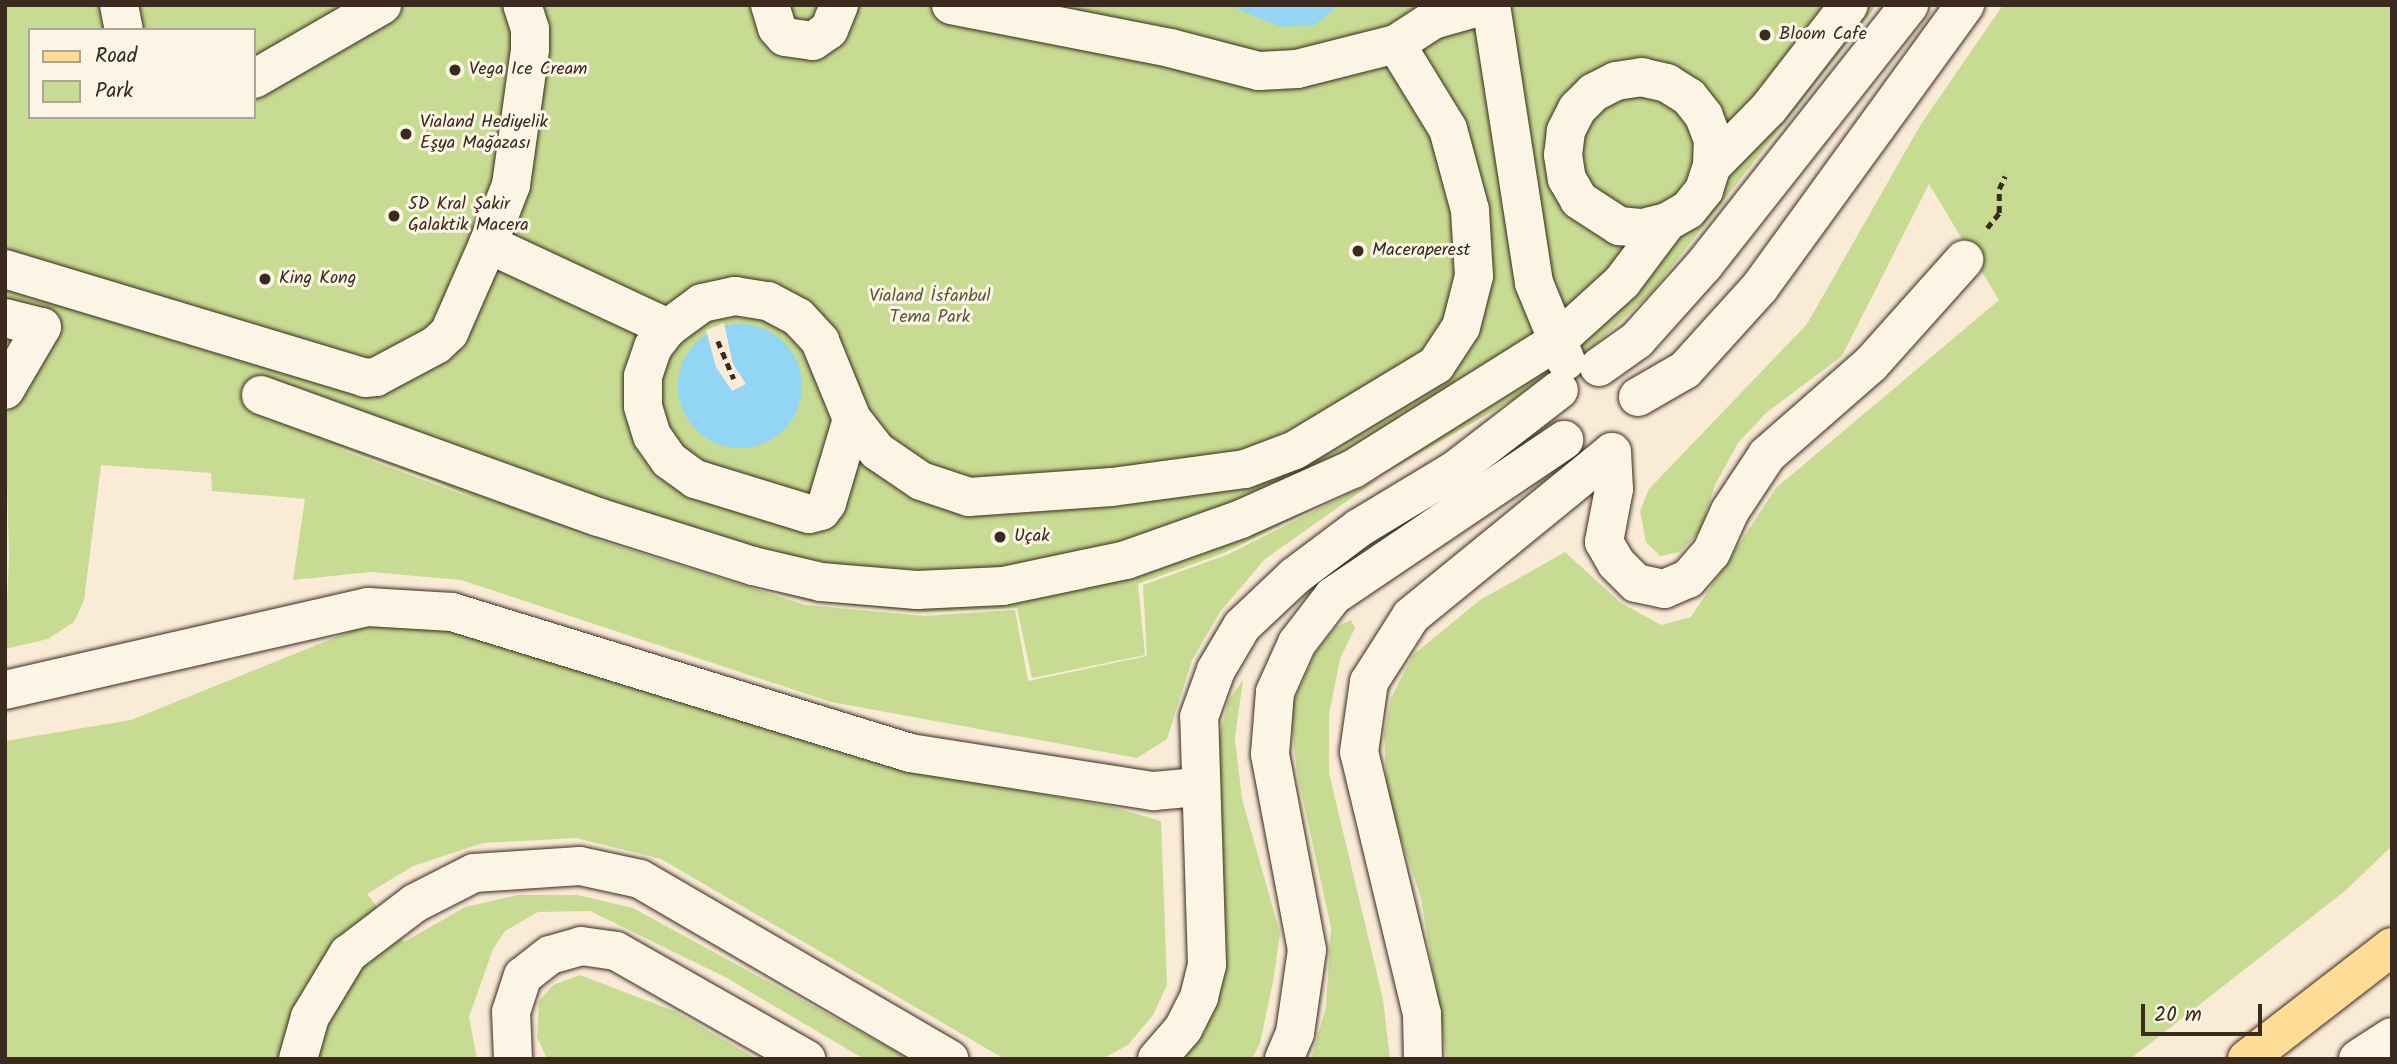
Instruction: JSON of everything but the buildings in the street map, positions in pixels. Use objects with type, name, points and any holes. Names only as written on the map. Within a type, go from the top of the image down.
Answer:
[{"type":"main road","points":[[2247,1059],[2392,947]]},
{"type":"street","points":[[120,5],[124,28]]},
{"type":"street","points":[[256,78],[383,5]]},
{"type":"street","points":[[5,269],[365,378],[427,349],[449,332],[511,185],[530,49],[530,29],[522,5]]},
{"type":"street","points":[[770,5],[777,28],[785,37],[813,41],[829,30],[839,5]]},
{"type":"street","points":[[951,5],[1170,48],[1259,71],[1297,69],[1396,44],[1433,20],[1486,5]]},
{"type":"street","points":[[1491,5],[1534,282],[1572,368]]},
{"type":"street","points":[[1712,166],[1769,108],[1849,5]]},
{"type":"street","points":[[261,395],[701,552],[821,582],[917,590],[1003,586],[1126,560],[1241,519],[1637,340],[1704,265],[1909,5]]},
{"type":"street","points":[[1638,397],[1685,370],[1760,287],[1965,5]]},
{"type":"street","points":[[852,419],[821,511],[809,514],[695,479],[669,460],[658,444],[643,406],[643,376],[653,347],[668,328],[702,303],[735,296],[768,301],[798,317],[820,341],[852,419],[877,452],[921,481],[969,497],[1112,487],[1245,470],[1295,450],[1436,365],[1461,327],[1474,276],[1470,210],[1448,129],[1396,44]]},
{"type":"street","points":[[1642,77],[1667,83],[1689,97],[1704,116],[1713,140],[1712,166],[1704,190],[1688,210],[1667,222],[1643,228],[1619,226],[1579,200],[1567,179],[1563,155],[1566,131],[1577,110],[1594,92],[1616,81],[1642,77]]},
{"type":"street","points":[[1456,153],[1511,139]]},
{"type":"street","points":[[1612,452],[1583,453],[1564,440],[1553,408],[1572,368],[1622,282],[1667,222]]},
{"type":"street","points":[[488,244],[668,328]]},
{"type":"street","points":[[1612,452],[1614,489],[1604,542],[1616,563],[1636,583],[1664,589],[1688,579],[1711,553],[1730,511],[1767,455],[1871,364],[1964,260]]},
{"type":"street","points":[[5,318],[42,327],[5,390]]},
{"type":"street","points":[[1423,1059],[1422,1014],[1359,752],[1369,682],[1410,616],[1636,433],[1640,419],[1638,397],[1626,377],[1572,368]]},
{"type":"street","points":[[1157,1059],[1183,1029],[1199,997],[1208,965],[1198,788],[1199,717],[1216,670],[1242,626],[1295,576],[1359,527],[1455,470],[1572,368]]},
{"type":"street","points":[[1284,1059],[1295,1033],[1307,950],[1270,754],[1275,692],[1297,643],[1332,596],[1564,440]]},
{"type":"street","points":[[5,690],[368,607],[452,612],[911,753],[1154,791],[1198,788]]},
{"type":"street","points":[[298,1059],[310,1017],[348,954],[415,903],[474,873],[522,867],[580,866],[640,879],[949,1059]]},
{"type":"street","points":[[513,1059],[511,1012],[523,976],[550,955],[581,946],[616,951],[806,1059]]},
{"type":"street","points":[[2358,1059],[2392,1037]]},
{"type":"path","points":[[1964,260],[1999,213],[1999,189],[2006,176]]},
{"type":"path","points":[[716,334],[734,379]]},
{"type":"green space","name":"Vialand İsfanbul Tema Park","points":[[5,5],[1877,5],[1651,293],[1597,343],[1556,375],[1383,474],[1224,553],[1138,584],[1145,655],[1032,678],[1017,608],[924,612],[809,601],[512,513],[806,605],[924,616],[1015,610],[1028,681],[1147,656],[1143,585],[1229,554],[1380,478],[1265,559],[1220,612],[1192,660],[1167,739],[1137,758],[831,702],[461,580],[371,572],[293,580],[305,499],[212,491],[211,473],[101,465],[84,600],[74,622],[48,639],[5,649],[9,555],[5,416],[33,364],[16,330],[5,348]],"holes":[[[327,443],[432,480],[478,500]]]},
{"type":"green space","points":[[2003,5],[2392,5],[2392,846],[2346,890],[2130,1059],[1447,1059],[1421,898],[1387,796],[1384,734],[1391,698],[1413,655],[1480,600],[1565,552],[1621,603],[1661,625],[1691,617],[1776,488],[1999,300],[1929,184],[1842,356],[1766,413],[1738,443],[1715,485],[1701,530],[1680,552],[1660,556],[1646,542],[1640,511],[1649,489],[1807,324],[1921,124]]},
{"type":"green space","points":[[1351,620],[1355,628],[1340,659],[1329,715],[1329,773],[1383,999],[1390,1059],[1311,1059],[1326,1007],[1331,928],[1297,772],[1290,709],[1316,652],[1336,627]]},
{"type":"green space","points":[[371,623],[440,627],[879,764],[1112,807],[1161,821],[1167,985],[1153,1015],[1128,1045],[1102,1059],[1003,1058],[661,859],[576,838],[483,843],[413,866],[367,894],[404,942],[465,907],[518,895],[578,895],[633,908],[910,1059],[864,1059],[727,978],[590,911],[538,912],[505,931],[493,949],[469,1017],[477,1059],[5,1059],[5,741],[131,720]]},
{"type":"green space","points":[[1243,680],[1235,738],[1242,799],[1280,933],[1274,977],[1260,1043],[1252,1059],[1181,1059],[1205,1032],[1227,965],[1217,748],[1228,701]]},
{"type":"green space","points":[[580,975],[674,1011],[757,1059],[547,1059],[537,1037],[539,1001],[553,985]]},
{"type":"water","points":[[1228,5],[1339,5],[1315,25],[1281,27]]},
{"type":"water","points":[[740,324],[764,329],[784,342],[797,362],[802,386],[797,410],[784,430],[764,443],[740,448],[716,443],[696,430],[683,410],[678,386],[683,362],[696,342],[716,329]]},
{"type":"pier","points":[[724,323],[733,364],[746,384],[732,391],[716,367],[706,330]]},
{"type":"place","name":"Bloom Cafe","points":[[1765,35]]},
{"type":"place","name":"Vega Ice Cream","points":[[455,70]]},
{"type":"place","name":"Vialand Hediyelik Eşya Mağazası","points":[[406,134]]},
{"type":"place","name":"5D Kral Şakir Galaktik Macera","points":[[394,216]]},
{"type":"place","name":"Maceraperest","points":[[1358,251]]},
{"type":"place","name":"King Kong","points":[[265,279]]},
{"type":"place","name":"Uçak","points":[[1000,537]]}]
